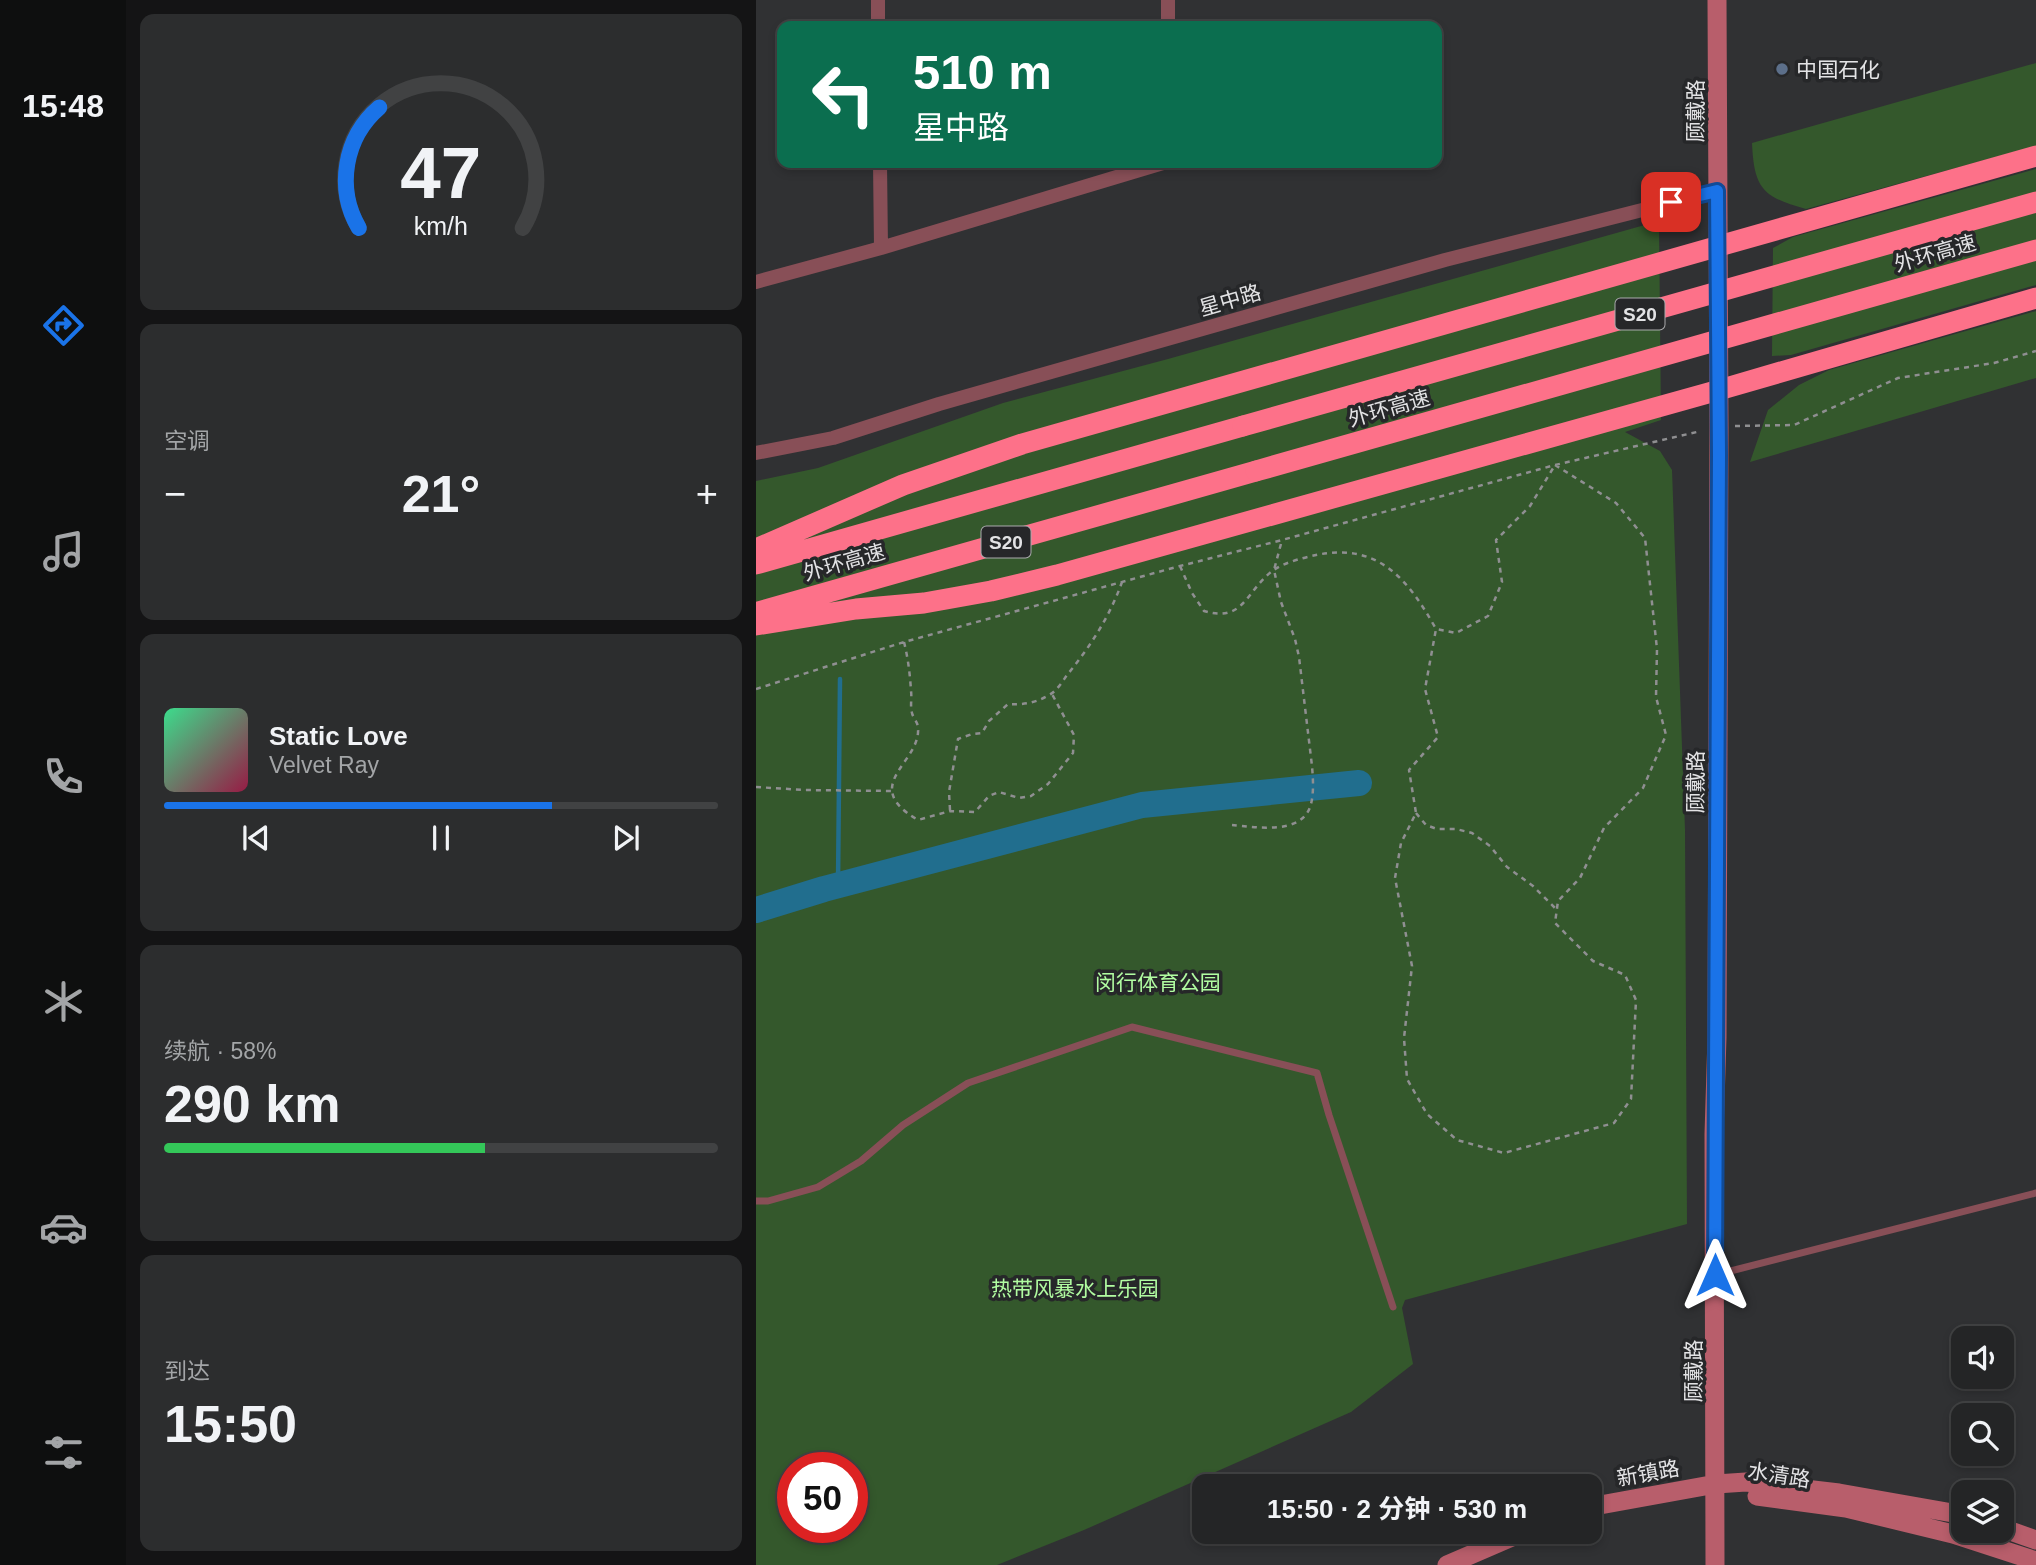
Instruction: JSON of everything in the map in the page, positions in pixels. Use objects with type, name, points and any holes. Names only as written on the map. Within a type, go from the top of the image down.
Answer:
[{"type":"highway","points":[[756,549],[903,485],[1022,444],[2036,156]]},
{"type":"highway","name":"外环高速","points":[[756,564],[2036,202]]},
{"type":"highway","name":"外环高速","points":[[756,613],[2036,250]]},
{"type":"highway","points":[[756,625],[856,609],[924,603],[1057,575],[1719,390],[2036,298]]},
{"type":"main road","name":"顾戴路","points":[[1715,1565],[1719,427],[1717,0]]},
{"type":"main road","name":"水清路","points":[[1716,1484],[1746,1482],[1839,1493],[1951,1513]]},
{"type":"main road","name":"新镇路","points":[[1602,1505],[1716,1484]]},
{"type":"main road","name":"水清路","points":[[1716,1484],[1745,1495],[1873,1514],[1953,1534],[2036,1561]]},
{"type":"main road","points":[[2014,1532],[2036,1540]]},
{"type":"main road","points":[[1447,1565],[1496,1544]]},
{"type":"street","points":[[878,0],[878,21]]},
{"type":"street","points":[[1168,0],[1168,21]]},
{"type":"street","points":[[880,168],[881,248]]},
{"type":"street","points":[[756,282],[881,248],[1146,168]]},
{"type":"street","name":"星中路","points":[[756,453],[833,438],[939,404],[1445,260],[1717,191]]},
{"type":"lane","points":[[756,1201],[768,1201],[818,1187],[861,1161],[903,1125],[968,1083],[1132,1027],[1317,1073],[1393,1307]]},
{"type":"lane","points":[[1715,1275],[2036,1193]]},
{"type":"path","points":[[756,689],[904,642],[1555,465],[1719,427],[1794,425],[1898,378],[1994,363],[2036,351]]},
{"type":"path","points":[[1436,629],[1457,632],[1488,616],[1502,582],[1496,540],[1530,506],[1555,465]]},
{"type":"path","points":[[1416,813],[1401,843],[1395,878],[1412,966],[1404,1038],[1407,1079],[1427,1114],[1457,1140],[1504,1153],[1614,1123],[1631,1099],[1636,1000],[1625,975],[1593,961],[1555,923],[1558,901],[1580,878],[1604,828],[1643,788],[1666,735],[1656,697],[1657,649],[1645,538],[1616,503],[1555,465]]},
{"type":"path","points":[[1232,825],[1271,828],[1290,826],[1304,817],[1311,807],[1312,766],[1299,657],[1281,602],[1274,570],[1282,540]]},
{"type":"path","points":[[1180,566],[1192,593],[1204,611],[1217,615],[1230,613],[1246,603],[1260,582],[1274,570],[1308,556],[1335,551],[1360,553],[1382,563],[1398,577],[1422,604],[1436,629],[1425,689],[1438,737],[1409,769],[1416,813],[1426,825],[1437,830],[1456,829],[1472,833],[1490,846],[1507,867],[1533,886],[1557,909]]},
{"type":"path","points":[[950,811],[949,792],[958,739],[982,733],[989,720],[1008,704],[1024,705],[1052,694],[1080,659],[1102,625],[1116,601],[1122,582]]},
{"type":"path","points":[[904,642],[909,664],[912,713],[919,726],[917,740],[897,770],[893,791],[904,812],[918,820],[950,811],[975,812],[989,796],[999,792],[1019,797],[1031,796],[1048,784],[1073,753],[1074,735],[1052,694]]},
{"type":"path","points":[[756,788],[893,791]]},
{"type":"green space","points":[[2036,63],[2036,146],[1806,209],[1771,195],[1759,181],[1755,171],[1752,143]]},
{"type":"green space","points":[[2036,169],[2036,285],[1791,355],[1772,356],[1773,248],[1793,237]]},
{"type":"green space","name":"闵行体育公园","points":[[1659,221],[1661,420],[1625,432],[1660,451],[1672,470],[1685,830],[1687,1224],[1405,1300],[1402,1308],[1413,1364],[1351,1412],[1211,1474],[1192,1474],[1192,1482],[997,1565],[756,1565],[756,481],[818,468],[1003,403]]},
{"type":"green space","points":[[2036,311],[2036,378],[1750,462],[1768,410],[1799,385],[1829,370]]},
{"type":"waterway","points":[[838,885],[840,679]]},
{"type":"waterway","points":[[756,910],[824,889],[1142,805],[1359,783]]},
{"type":"place","name":"中国石化","points":[[1782,69]]},
{"type":"route","points":[[1671,202],[1717,191],[1719,455],[1715,1275]]},
{"type":"park label","name":"热带风暴水上乐园","points":[[1075,1288]]}]
